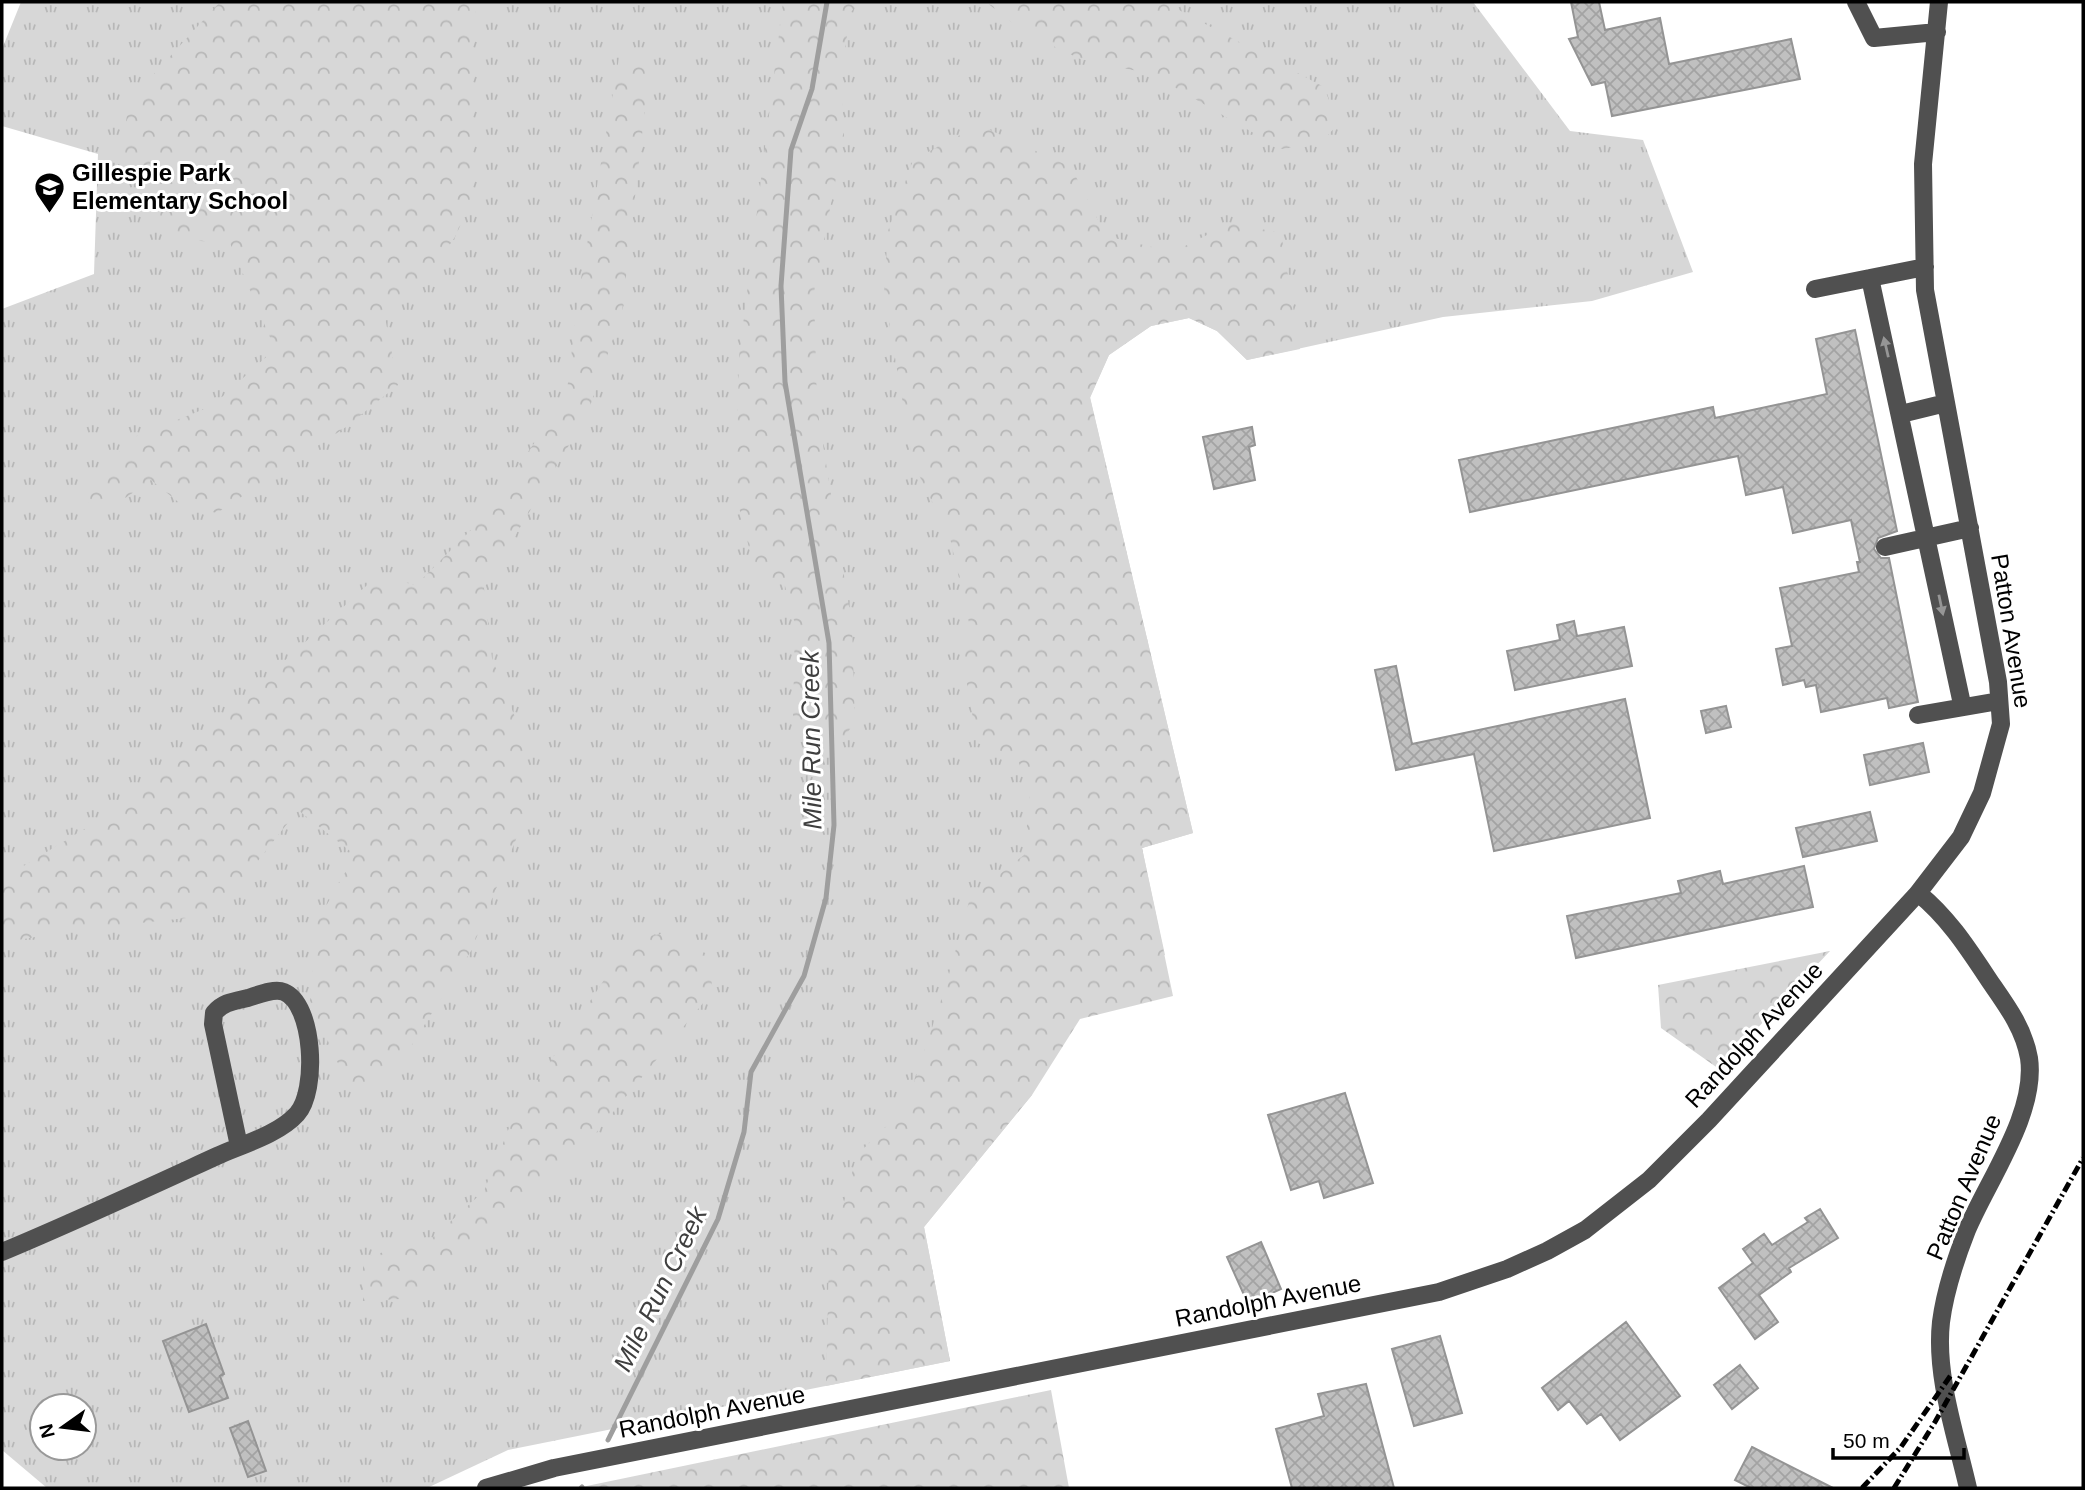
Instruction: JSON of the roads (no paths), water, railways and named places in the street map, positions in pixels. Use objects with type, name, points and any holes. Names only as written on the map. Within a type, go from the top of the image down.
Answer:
[{"type":"street","points":[[1856,2],[1874,38],[1937,32]]},
{"type":"street","name":"Patton Avenue","points":[[1939,2],[1923,164],[1925,290],[1970,528],[2001,724],[1982,793],[1961,837],[1918,893],[1942,912],[1974,957],[2020,1028],[2029,1059],[2027,1099],[1967,1231],[1948,1286],[1941,1320],[1942,1363],[1968,1488]]},
{"type":"street","points":[[1815,289],[1925,267]]},
{"type":"street","points":[[1870,278],[1962,704]]},
{"type":"street","points":[[1901,414],[1946,403]]},
{"type":"street","points":[[1885,547],[1970,528]]},
{"type":"street","points":[[1918,715],[1962,704],[1999,701]]},
{"type":"street","name":"Randolph Avenue","points":[[486,1488],[554,1468],[1439,1292],[1507,1269],[1585,1230],[1649,1180],[1709,1120],[1918,893]]},
{"type":"street","points":[[2,1252],[79,1220],[239,1146],[297,1114],[306,1098],[313,1066],[298,1009],[288,994],[280,990],[226,1003],[215,1013],[213,1024],[239,1146]]},
{"type":"waterway","name":"Mile Run Creek","points":[[608,1440],[718,1219],[744,1132],[751,1072],[804,976],[826,898],[834,825],[829,643],[785,382],[781,286],[791,150],[812,89],[827,2]]},
{"type":"railway","points":[[1894,1488],[1935,1422],[2083,1158]]},
{"type":"railway","points":[[1862,1488],[1901,1447],[1951,1375]]},
{"type":"place","name":"Gillespie Park Elementary School","points":[[49,214]]}]
